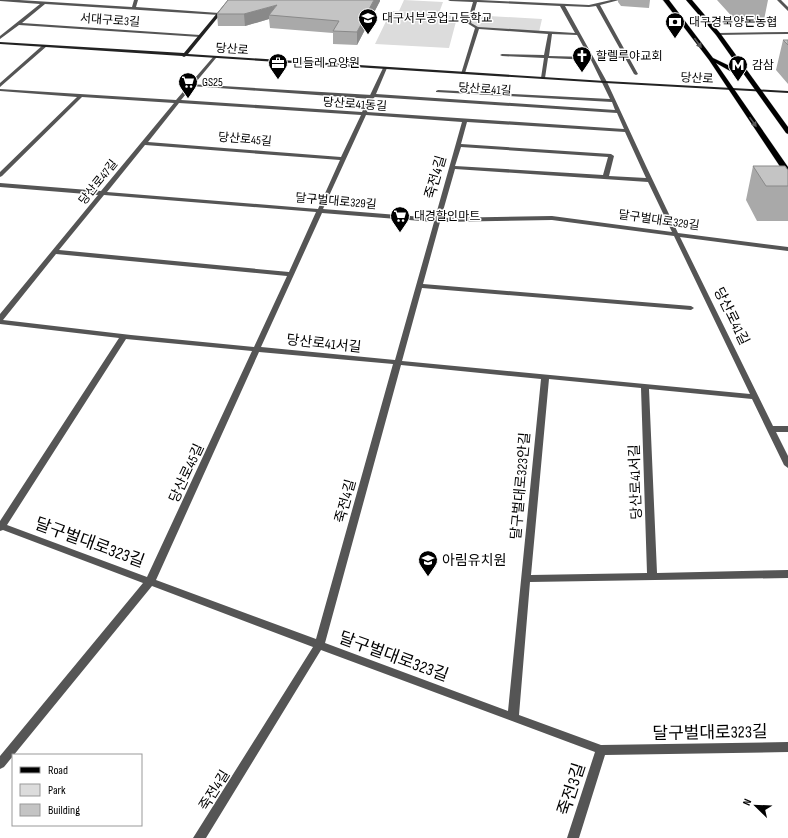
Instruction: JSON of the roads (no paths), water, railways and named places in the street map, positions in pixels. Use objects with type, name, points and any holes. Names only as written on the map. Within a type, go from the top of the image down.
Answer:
[{"type":"main road","points":[[184,56],[230,0]]},
{"type":"main road","points":[[666,0],[711,59],[730,90],[788,172]]},
{"type":"main road","points":[[689,0],[718,34],[788,132]]},
{"type":"main road","name":"당산로","points":[[0,43],[214,58],[730,90],[788,92]]},
{"type":"main road","points":[[711,59],[722,62],[731,70],[743,70]]},
{"type":"street","points":[[0,0],[218,14]]},
{"type":"street","points":[[134,9],[136,0]]},
{"type":"street","points":[[450,0],[506,1],[562,5],[596,4],[617,0]]},
{"type":"street","points":[[779,0],[788,10]]},
{"type":"street","points":[[475,1],[468,23],[477,28],[577,34]]},
{"type":"street","points":[[0,38],[44,3]]},
{"type":"street","points":[[596,4],[636,74]]},
{"type":"street","points":[[562,5],[605,82]]},
{"type":"street","name":"서대구로3길","points":[[18,24],[200,36]]},
{"type":"street","points":[[463,73],[477,28]]},
{"type":"street","points":[[543,78],[550,32]]},
{"type":"street","points":[[718,34],[788,33]]},
{"type":"street","points":[[0,86],[45,46]]},
{"type":"street","points":[[502,55],[592,59]]},
{"type":"street","name":"당산로47길","points":[[0,321],[214,58]]},
{"type":"street","name":"당산로45길","points":[[0,764],[150,582],[385,68]]},
{"type":"street","name":"당산로41길","points":[[605,82],[643,166],[788,465]]},
{"type":"street","points":[[191,85],[373,96]]},
{"type":"street","name":"당산로41동길","points":[[0,90],[627,131]]},
{"type":"street","name":"당산로41길","points":[[438,91],[614,101]]},
{"type":"street","points":[[0,175],[81,95]]},
{"type":"street","name":"당산로41길","points":[[373,96],[618,112]]},
{"type":"street","name":"죽전4길","points":[[199,838],[319,645],[436,220],[465,121]]},
{"type":"street","name":"당산로45길","points":[[144,143],[344,160]]},
{"type":"street","name":"죽전4길","points":[[458,145],[611,156],[605,178]]},
{"type":"street","points":[[452,168],[650,180]]},
{"type":"street","name":"달구벌대로329길","points":[[0,185],[436,220],[552,218],[788,249]]},
{"type":"street","points":[[55,252],[291,274]]},
{"type":"street","points":[[418,286],[691,308]]},
{"type":"street","name":"당산로41서길","points":[[0,321],[124,336],[756,397]]},
{"type":"street","points":[[0,526],[124,336]]},
{"type":"street","name":"달구벌대로323안길","points":[[513,717],[544,377]]},
{"type":"street","name":"당산로41서길","points":[[645,387],[652,577]]},
{"type":"street","points":[[771,429],[788,429]]},
{"type":"street","name":"달구벌대로323길","points":[[0,526],[601,750],[788,747]]},
{"type":"street","points":[[526,579],[788,574]]},
{"type":"street","name":"죽전3길","points":[[573,838],[601,750]]},
{"type":"place","name":"대구서부공업고등학교","points":[[368,35]]},
{"type":"place","name":"대구경북양돈농협","points":[[675,39]]},
{"type":"place","name":"할렐루야교회","points":[[582,73]]},
{"type":"place","name":"민들레 요양원","points":[[278,80]]},
{"type":"place","name":"감삼","points":[[738,82]]},
{"type":"place","name":"GS25","points":[[188,99]]},
{"type":"place","name":"대경할인마트","points":[[400,233]]},
{"type":"place","name":"아림유치원","points":[[428,577]]}]
